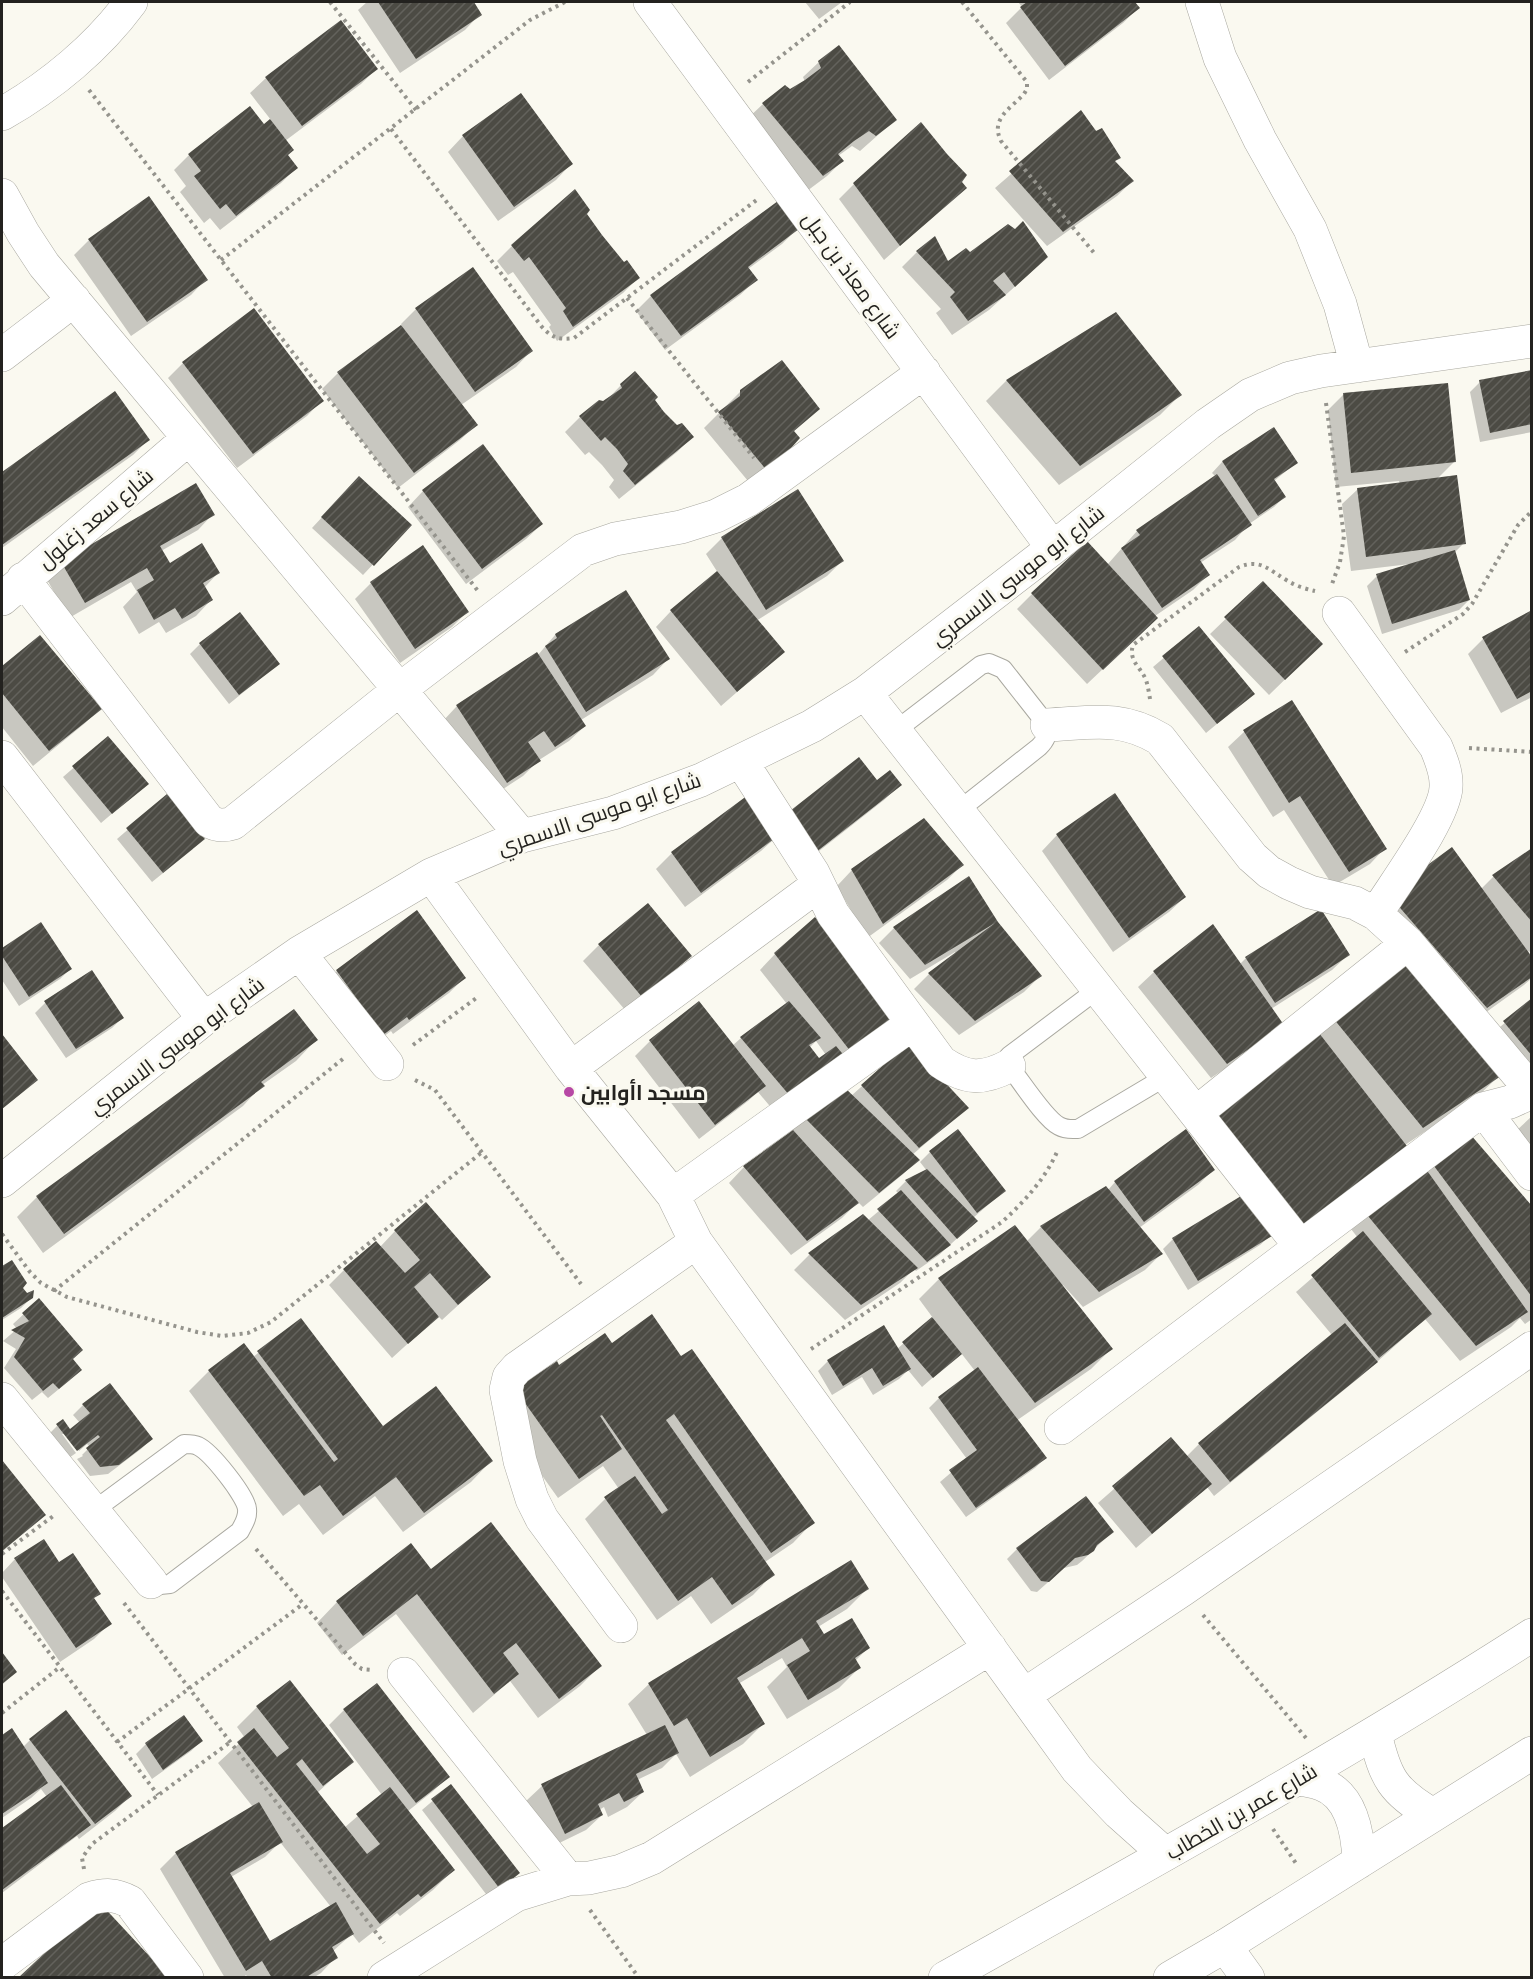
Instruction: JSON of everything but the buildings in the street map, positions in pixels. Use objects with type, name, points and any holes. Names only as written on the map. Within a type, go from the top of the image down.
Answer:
[{"type":"street","points":[[2,114],[70,66],[104,34],[131,2]]},
{"type":"street","name":"شارع معاذ بن جبل","points":[[650,2],[1053,548]]},
{"type":"street","points":[[1203,2],[1220,58],[1260,140],[1310,229],[1340,304],[1357,366]]},
{"type":"street","points":[[2,195],[44,265],[522,836]]},
{"type":"street","points":[[2,355],[74,300]]},
{"type":"street","name":"شارع ابو موسى الاسمري","points":[[2,1181],[204,1019],[299,953],[430,875],[522,836],[613,813],[701,780],[812,726],[865,693],[1053,548],[1208,424],[1250,395],[1290,378],[1321,371],[1532,341]]},
{"type":"street","points":[[12,589],[209,821],[227,825],[233,823],[399,690],[584,550],[615,539],[681,527],[716,516],[748,500],[924,372]]},
{"type":"street","name":"شارع سعد زغلول","points":[[12,589],[189,438]]},
{"type":"street","points":[[1335,604],[1436,747],[1443,766],[1447,788],[1430,830],[1376,914]]},
{"type":"street","points":[[865,693],[1301,1246]]},
{"type":"street","points":[[1047,725],[1110,722],[1128,724],[1143,729],[1160,739],[1251,857],[1269,872],[1289,884],[1310,892],[1355,903],[1376,914],[1408,944],[1532,1091],[1510,1102],[1483,1109],[1060,1428]]},
{"type":"street","points":[[2,758],[204,1019]]},
{"type":"street","points":[[741,761],[813,873],[833,914],[940,1062],[956,1072],[974,1077],[993,1075],[1009,1066]]},
{"type":"street","points":[[430,875],[571,1068],[673,1195],[696,1242],[1077,1769],[1119,1813],[1165,1854]]},
{"type":"street","points":[[571,1068],[818,885]]},
{"type":"street","points":[[1196,1113],[1408,944]]},
{"type":"street","points":[[299,953],[387,1064]]},
{"type":"street","points":[[673,1195],[912,1024]]},
{"type":"street","points":[[1483,1109],[1532,1174]]},
{"type":"street","points":[[621,1626],[542,1519],[532,1499],[520,1461],[506,1390],[509,1377],[517,1368],[696,1242]]},
{"type":"street","points":[[1024,1695],[1182,1590],[1532,1348]]},
{"type":"street","points":[[2,1399],[151,1582]]},
{"type":"street","name":"شارع عمر بن الخطاب","points":[[945,1977],[1298,1779],[1448,1689],[1532,1635]]},
{"type":"street","points":[[393,1972],[516,1895],[568,1879],[589,1878],[621,1871],[652,1858],[990,1648]]},
{"type":"street","points":[[404,1674],[568,1879]]},
{"type":"street","points":[[1375,1733],[1381,1760],[1396,1787],[1409,1801],[1434,1815]]},
{"type":"street","points":[[1170,1977],[1225,1946],[1532,1753]]},
{"type":"street","points":[[1298,1779],[1323,1784],[1343,1802],[1356,1828],[1359,1862]]},
{"type":"street","points":[[2,1964],[89,1899],[103,1894],[118,1895],[130,1902],[186,1977]]},
{"type":"street","points":[[1225,1946],[1248,1977]]},
{"type":"lane","points":[[895,731],[981,665],[988,663],[1003,669],[1047,725],[1048,733],[1045,741],[1039,747],[958,811]]},
{"type":"lane","points":[[1098,989],[1009,1056],[1009,1066],[1049,1118],[1067,1130],[1078,1129],[1167,1076]]},
{"type":"lane","points":[[87,1504],[184,1444],[197,1445],[207,1452],[241,1495],[247,1507],[247,1520],[240,1531],[170,1584],[160,1585],[151,1582]]},
{"type":"path","points":[[330,2],[416,110]]},
{"type":"path","points":[[221,261],[530,20],[565,2]]},
{"type":"path","points":[[723,101],[850,2]]},
{"type":"path","points":[[963,2],[1027,82],[1024,94],[998,121],[996,132],[1095,254]]},
{"type":"path","points":[[70,66],[497,615]]},
{"type":"path","points":[[391,129],[550,336],[562,340],[574,338],[783,181]]},
{"type":"path","points":[[627,298],[773,482]]},
{"type":"path","points":[[1321,371],[1344,536],[1344,549],[1332,585],[1335,604]]},
{"type":"path","points":[[1379,669],[1463,614],[1479,593],[1518,525],[1532,511]]},
{"type":"path","points":[[1143,729],[1148,717],[1149,691],[1145,678],[1132,659],[1133,645],[1239,567],[1248,563],[1260,564],[1291,583],[1311,590],[1335,604]]},
{"type":"path","points":[[1436,747],[1532,752]]},
{"type":"path","points":[[504,978],[387,1064],[402,1075],[435,1090],[600,1309]]},
{"type":"path","points":[[54,1291],[368,1039]]},
{"type":"path","points":[[786,1366],[1002,1222],[1023,1203],[1041,1180],[1056,1156],[1067,1130]]},
{"type":"path","points":[[2,1234],[30,1272],[54,1291],[82,1302],[197,1332],[222,1336],[248,1333],[271,1322],[481,1153]]},
{"type":"path","points":[[2,1554],[87,1504]]},
{"type":"path","points":[[240,1531],[355,1664],[371,1671],[388,1668],[404,1674]]},
{"type":"path","points":[[1182,1590],[1326,1762]]},
{"type":"path","points":[[2,1591],[158,1795]]},
{"type":"path","points":[[119,1597],[229,1743],[393,1972]]},
{"type":"path","points":[[117,1742],[303,1604]]},
{"type":"path","points":[[2,1713],[60,1667]]},
{"type":"path","points":[[89,1899],[82,1858],[92,1844],[229,1743]]},
{"type":"path","points":[[1256,1803],[1314,1890]]},
{"type":"path","points":[[568,1879],[639,1977]]},
{"type":"place","name":"مسجد اأوابين","points":[[569,1092]]}]
